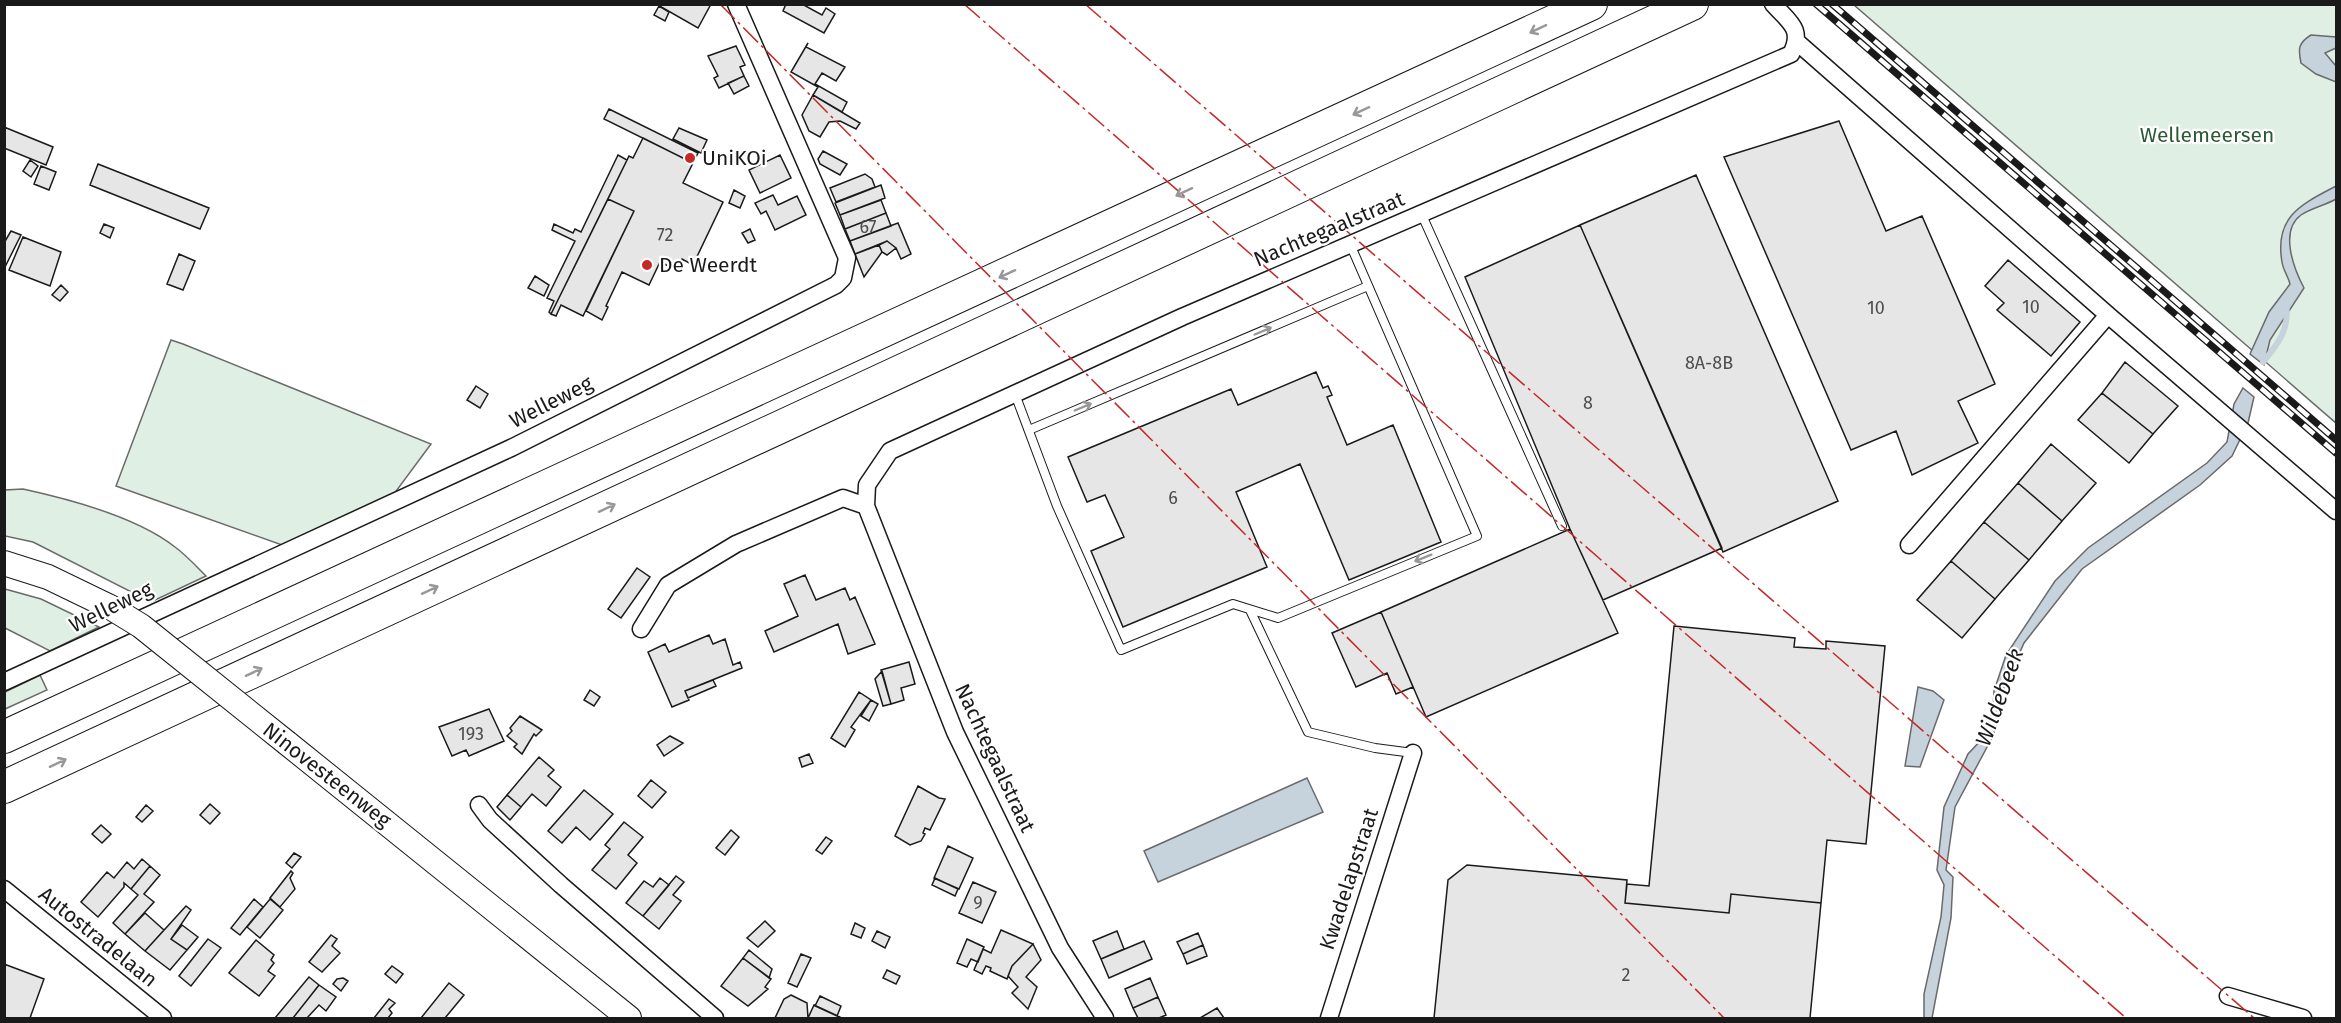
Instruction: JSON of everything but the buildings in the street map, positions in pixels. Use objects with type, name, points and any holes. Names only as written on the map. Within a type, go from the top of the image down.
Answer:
[{"type":"highway","points":[[4,737],[1591,4]]},
{"type":"highway","points":[[4,787],[1692,4]]},
{"type":"main road","name":"Ninovesteenweg","points":[[4,563],[48,577],[110,607],[141,626],[629,1018]]},
{"type":"street","name":"Welleweg","points":[[4,682],[511,448],[836,285],[843,278],[847,258],[736,4]]},
{"type":"street","points":[[1773,4],[1796,29],[1797,42],[2108,315],[2337,511]]},
{"type":"street","name":"Nachtegaalstraat","points":[[1105,1018],[1060,948],[955,732],[866,506],[867,485],[890,451],[1182,317],[1791,54],[1797,42]]},
{"type":"street","points":[[1909,545],[2108,315]]},
{"type":"street","points":[[641,629],[668,585],[736,543],[843,498],[866,506]]},
{"type":"street","name":"Kwadelapstraat","points":[[1329,1018],[1413,753]]},
{"type":"street","points":[[479,805],[490,820],[561,885],[715,1018]]},
{"type":"street","name":"Autostradelaan","points":[[4,889],[163,1018]]},
{"type":"street","points":[[2228,996],[2297,1018]]},
{"type":"lane","points":[[1421,213],[1562,526]]},
{"type":"lane","points":[[1015,394],[1058,506],[1121,650],[1233,603],[1278,618],[1477,536],[1350,244]]},
{"type":"lane","points":[[1029,430],[1368,286]]},
{"type":"lane","points":[[1250,610],[1308,732],[1376,748],[1413,753]]},
{"type":"green space","name":"Wellemeersen","points":[[1854,5],[2336,5],[2336,423]]},
{"type":"green space","points":[[171,340],[431,444],[394,494],[282,545],[116,486]]},
{"type":"green space","points":[[23,489],[82,504],[142,527],[175,547],[206,576],[151,602],[33,542],[5,536],[5,490]]},
{"type":"green space","points":[[5,589],[41,599],[99,627],[50,651],[5,628]]},
{"type":"green space","points":[[40,675],[47,690],[5,709],[5,692]]},
{"type":"water","points":[[2311,35],[2336,37],[2336,48],[2325,53],[2336,66],[2336,82],[2316,74],[2301,63],[2300,47]]},
{"type":"water","points":[[2336,186],[2336,199],[2309,210],[2294,222],[2291,230],[2290,250],[2304,288],[2270,340],[2264,365],[2250,354],[2269,312],[2290,284],[2283,265],[2282,233],[2293,213]]},
{"type":"water","points":[[2243,388],[2254,397],[2248,423],[2232,456],[2200,485],[2082,569],[2024,643],[2001,695],[2002,709],[1993,736],[1955,807],[1946,870],[1953,877],[1951,918],[1932,1018],[1924,1018],[1924,994],[1941,917],[1944,885],[1937,870],[1944,807],[1968,754],[1982,739],[1993,710],[1994,691],[2006,655],[2055,581],[2088,548],[2207,463],[2227,442],[2234,404]]},
{"type":"water","points":[[1918,687],[1933,691],[1944,700],[1920,767],[1905,766]]},
{"type":"water","points":[[1307,778],[1323,812],[1158,882],[1144,851]]},
{"type":"waterway","name":"Wildebeek","points":[[2263,362],[2282,336],[2286,321],[2286,304]]},
{"type":"railway","points":[[1816,4],[2336,453]]},
{"type":"railway","points":[[1832,4],[2336,440]]},
{"type":"power","points":[[720,4],[1724,1018]]},
{"type":"power","points":[[964,4],[2126,1018]]},
{"type":"power","points":[[1085,4],[2254,1018]]},
{"type":"place","name":"UniKOi","points":[[690,158]]},
{"type":"place","name":"De Weerdt","points":[[647,265]]}]
